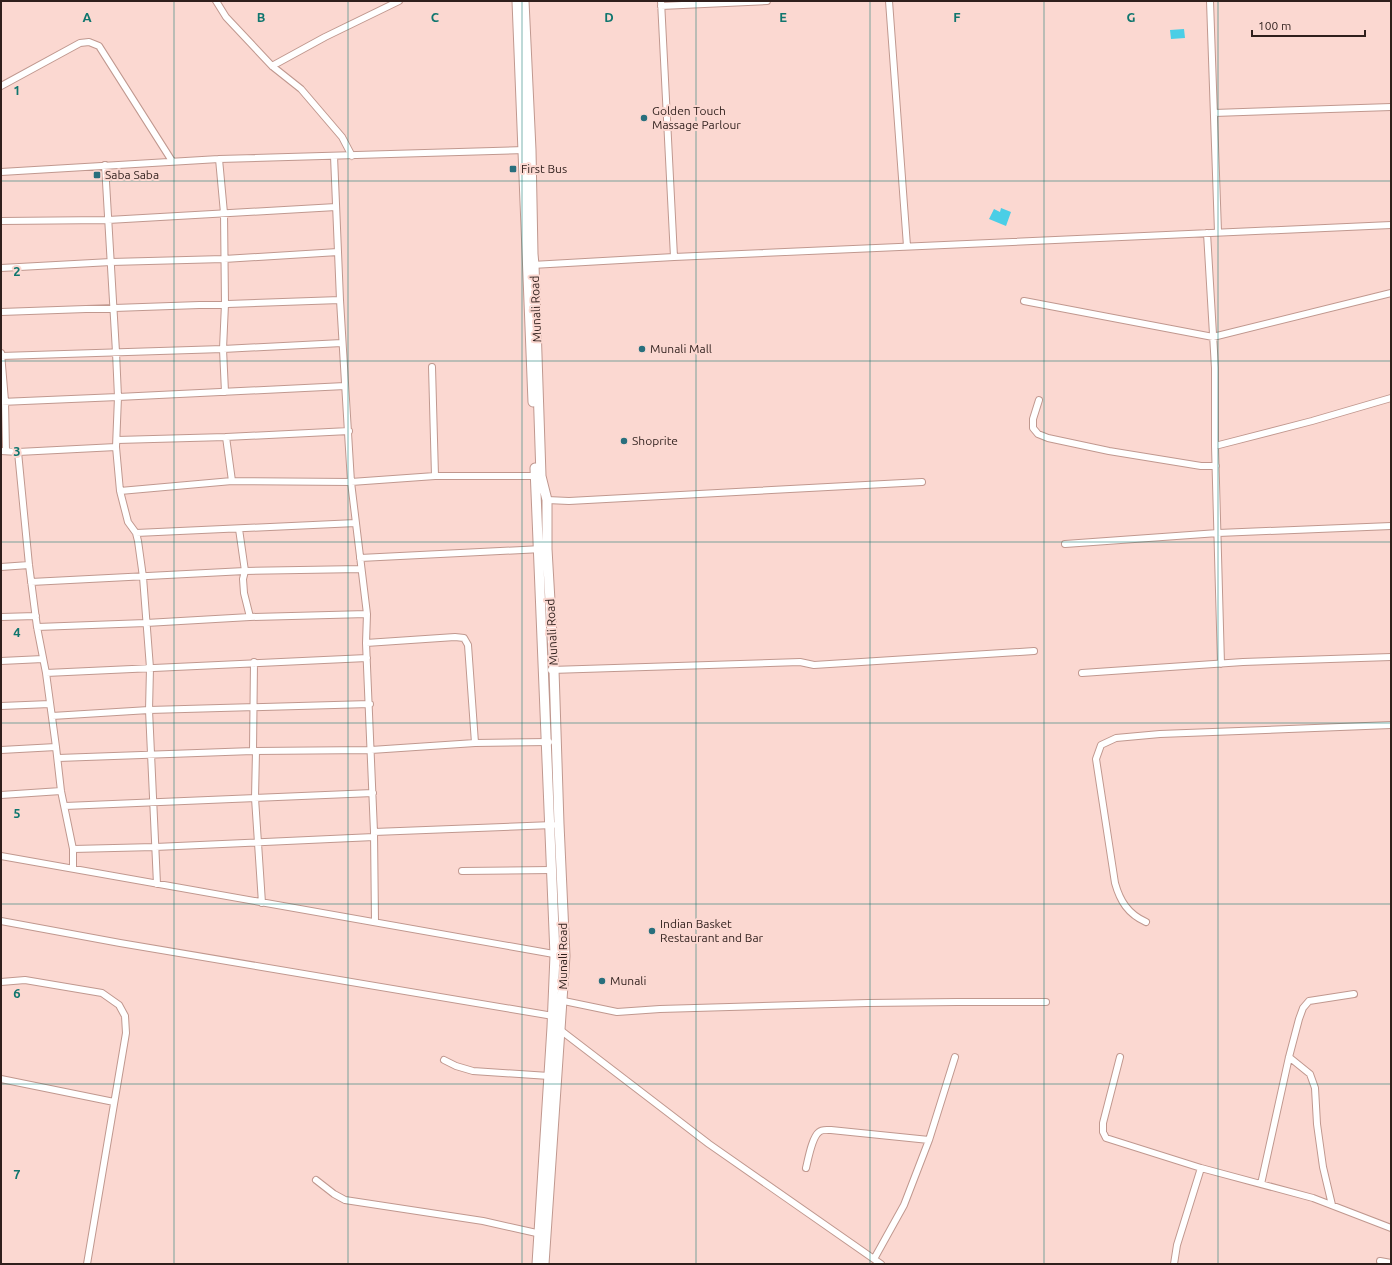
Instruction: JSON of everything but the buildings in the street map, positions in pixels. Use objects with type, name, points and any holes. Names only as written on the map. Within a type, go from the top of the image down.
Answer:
[{"type":"main road","name":"Munali Road","points":[[517,1],[533,254],[531,265],[538,476],[554,670],[551,742]]},
{"type":"main road","name":"Munali Road","points":[[524,1],[526,150]]},
{"type":"main road","name":"Munali Road","points":[[538,476],[547,500],[543,549],[544,669],[551,742],[554,824],[565,956],[558,1000],[553,1020],[549,1076],[543,1235],[544,1264]]},
{"type":"main road","name":"Munali Road","points":[[537,1264],[543,1235],[561,1030],[555,955],[552,870],[554,824]]},
{"type":"street","points":[[216,1],[226,17],[272,66],[301,89],[342,137],[352,156]]},
{"type":"street","points":[[272,66],[325,37],[399,1]]},
{"type":"street","points":[[674,257],[661,3],[767,1]]},
{"type":"street","points":[[889,1],[907,246]]},
{"type":"street","points":[[1210,1],[1218,232]]},
{"type":"street","points":[[1,86],[80,43],[89,42],[99,46],[172,161]]},
{"type":"street","points":[[1214,113],[1391,107]]},
{"type":"street","points":[[1,172],[219,159],[526,150]]},
{"type":"street","points":[[334,156],[342,343],[349,431],[351,482],[367,614],[366,643],[373,793],[375,922]]},
{"type":"street","points":[[219,159],[224,213],[225,304],[223,349],[225,392]]},
{"type":"street","points":[[105,165],[118,397],[116,447],[120,490],[128,522],[136,533],[143,577],[150,668],[149,710],[157,884]]},
{"type":"street","points":[[1,221],[108,220],[336,207]]},
{"type":"street","points":[[531,265],[907,246],[1391,225]]},
{"type":"street","points":[[1207,233],[1215,368],[1215,446],[1221,664]]},
{"type":"street","points":[[1,268],[111,262],[224,259],[338,252]]},
{"type":"street","points":[[1024,301],[1213,336],[1391,293]]},
{"type":"street","points":[[1,312],[340,300]]},
{"type":"street","points":[[1,356],[223,349],[342,343]]},
{"type":"street","points":[[1,353],[4,451],[18,452],[116,447]]},
{"type":"street","points":[[432,367],[435,476]]},
{"type":"street","points":[[3,401],[345,386]]},
{"type":"street","points":[[1215,446],[1312,421],[1391,398]]},
{"type":"street","points":[[1039,400],[1033,419],[1033,428],[1038,434],[1048,438],[1201,466],[1216,466]]},
{"type":"street","points":[[117,440],[226,437],[349,431]]},
{"type":"street","points":[[226,437],[232,481]]},
{"type":"street","points":[[18,452],[31,582],[37,627],[46,673],[61,791],[73,849],[73,868]]},
{"type":"street","points":[[120,490],[232,481],[351,482],[435,476],[538,476]]},
{"type":"street","points":[[547,500],[569,501],[922,482]]},
{"type":"street","points":[[136,533],[356,523]]},
{"type":"street","points":[[1065,544],[1218,533],[1391,526]]},
{"type":"street","points":[[239,529],[245,571],[244,593],[250,616]]},
{"type":"street","points":[[360,558],[543,549]]},
{"type":"street","points":[[1,567],[29,565]]},
{"type":"street","points":[[31,582],[245,571],[361,568]]},
{"type":"street","points":[[37,627],[146,623],[250,616],[367,614]]},
{"type":"street","points":[[1,617],[36,616]]},
{"type":"street","points":[[366,643],[403,642],[455,637],[464,638],[468,645],[475,743]]},
{"type":"street","points":[[544,669],[554,670],[800,662],[814,665],[1034,651]]},
{"type":"street","points":[[1082,673],[1221,664],[1391,657]]},
{"type":"street","points":[[46,673],[254,662],[367,658]]},
{"type":"street","points":[[1,661],[43,659]]},
{"type":"street","points":[[254,662],[255,798],[262,903]]},
{"type":"street","points":[[1,706],[50,704]]},
{"type":"street","points":[[52,716],[149,710],[370,704]]},
{"type":"street","points":[[1146,922],[1135,917],[1123,905],[1115,883],[1096,759],[1101,745],[1116,738],[1160,734],[1391,725]]},
{"type":"street","points":[[58,758],[255,751],[371,750],[475,743],[551,742]]},
{"type":"street","points":[[1,750],[56,747]]},
{"type":"street","points":[[1,795],[61,791]]},
{"type":"street","points":[[65,806],[373,793]]},
{"type":"street","points":[[73,849],[258,842],[554,824]]},
{"type":"street","points":[[1,856],[565,956]]},
{"type":"street","points":[[462,871],[552,870]]},
{"type":"street","points":[[1,922],[441,996],[553,1020],[561,1030],[709,1144],[880,1264]]},
{"type":"street","points":[[1,982],[25,980],[102,993],[119,1005],[125,1016],[126,1032],[87,1264]]},
{"type":"street","points":[[1261,1184],[1290,1057],[1304,1008],[1309,1001],[1354,994]]},
{"type":"street","points":[[558,1000],[617,1012],[660,1009],[868,1003],[1046,1002]]},
{"type":"street","points":[[874,1259],[904,1205],[929,1140],[955,1056]]},
{"type":"street","points":[[1120,1057],[1102,1123],[1103,1132],[1106,1138],[1201,1168],[1313,1198],[1391,1228]]},
{"type":"street","points":[[1290,1057],[1310,1074],[1315,1088],[1317,1124],[1323,1167],[1332,1205]]},
{"type":"street","points":[[444,1060],[456,1066],[473,1071],[549,1076]]},
{"type":"street","points":[[1,1079],[114,1102]]},
{"type":"street","points":[[806,1168],[815,1136],[824,1130],[929,1140]]},
{"type":"street","points":[[1174,1264],[1177,1246],[1201,1168]]},
{"type":"street","points":[[316,1180],[334,1194],[345,1200],[483,1221],[543,1235]]},
{"type":"street","points":[[1380,1261],[1391,1263]]},
{"type":"water","points":[[1184,29],[1185,38],[1171,39],[1170,30]]},
{"type":"water","points":[[1001,208],[1011,212],[1006,226],[989,219],[994,209],[1000,212]]},
{"type":"place","name":"Golden Touch Massage Parlour","points":[[644,118]]},
{"type":"place","name":"First Bus","points":[[513,169]]},
{"type":"place","name":"Saba Saba","points":[[97,175]]},
{"type":"place","name":"Munali Mall","points":[[642,349]]},
{"type":"place","name":"Shoprite","points":[[624,441]]},
{"type":"place","name":"Indian Basket Restaurant and Bar","points":[[652,931]]},
{"type":"place","name":"Munali","points":[[602,981]]}]
